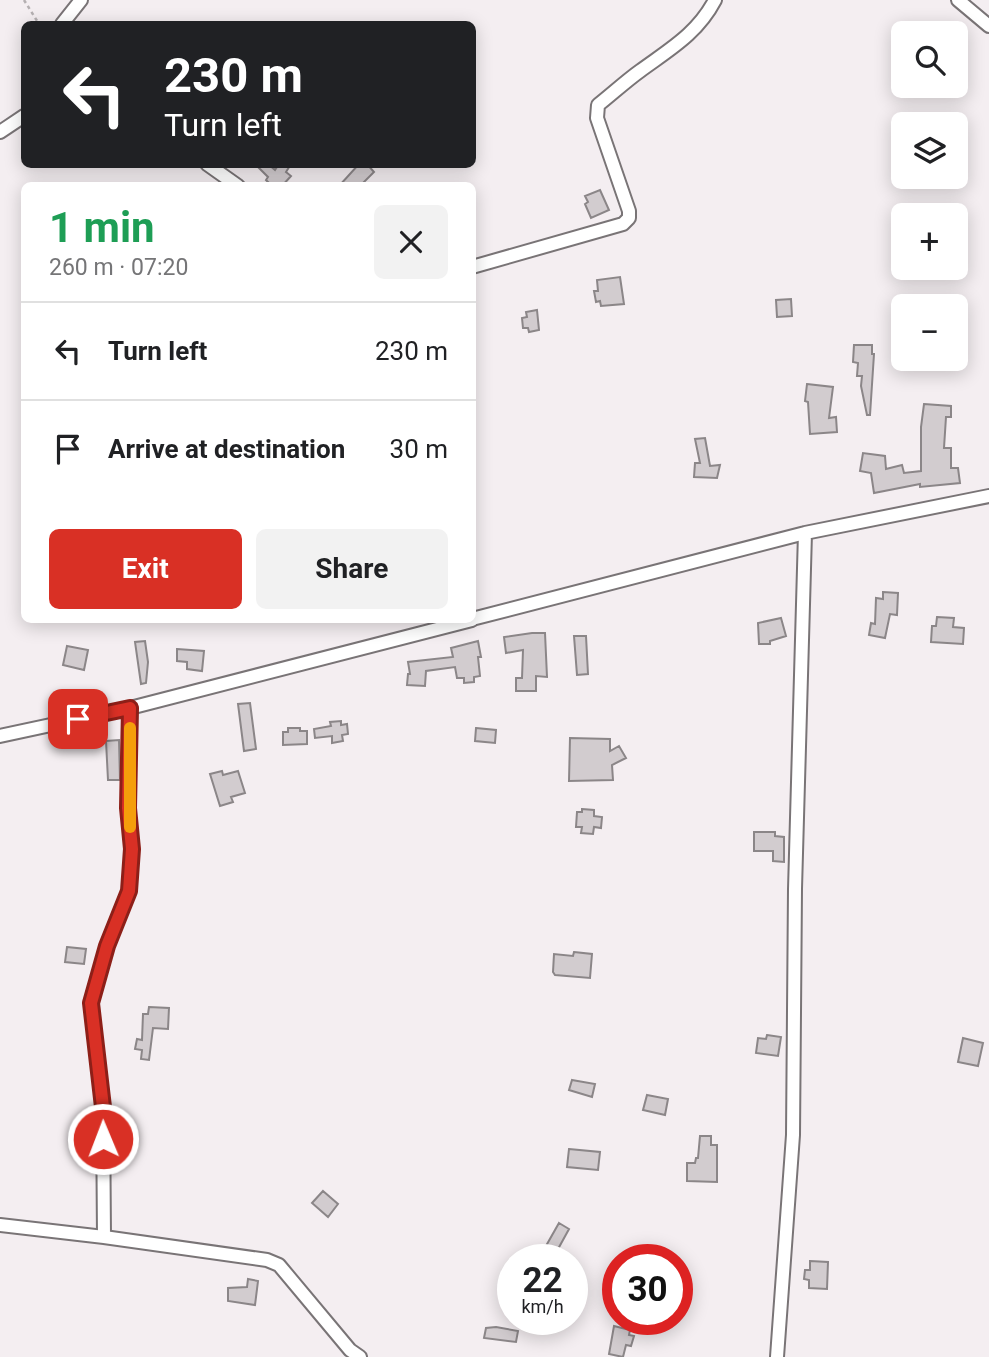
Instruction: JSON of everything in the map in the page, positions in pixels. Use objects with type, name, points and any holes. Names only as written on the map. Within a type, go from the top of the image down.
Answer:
[{"type":"street","points":[[64,21],[81,0]]},
{"type":"street","points":[[476,266],[623,224],[629,218],[629,211],[597,118],[598,106],[684,40],[705,19],[715,0]]},
{"type":"street","points":[[958,0],[989,26]]},
{"type":"street","points":[[0,132],[21,118]]},
{"type":"street","points":[[213,168],[232,182]]},
{"type":"street","points":[[476,618],[805,533],[989,496]]},
{"type":"street","points":[[777,1357],[793,1135],[795,889],[805,533]]},
{"type":"street","points":[[0,736],[130,708],[457,623]]},
{"type":"street","points":[[104,1237],[103,1107],[91,1003],[107,946],[129,891],[132,849],[128,808],[130,708]]},
{"type":"street","points":[[0,1225],[267,1260],[279,1265],[350,1350],[360,1357]]},
{"type":"path","points":[[24,0],[37,21]]},
{"type":"building","points":[[259,168],[288,168],[286,172],[291,176],[286,182],[268,182],[268,177]]},
{"type":"building","points":[[355,168],[370,168],[374,172],[364,182],[343,182]]},
{"type":"building","points":[[600,190],[609,210],[591,218],[585,204],[588,202],[585,196]]},
{"type":"building","points":[[620,277],[624,304],[601,306],[600,301],[596,302],[594,291],[598,291],[597,280]]},
{"type":"building","points":[[791,299],[792,316],[777,317],[776,300]]},
{"type":"building","points":[[537,310],[539,330],[529,332],[528,328],[523,328],[522,318],[527,317],[526,312]]},
{"type":"building","points":[[854,345],[872,345],[874,354],[870,415],[867,415],[861,386],[862,376],[857,376],[858,363],[853,362]]},
{"type":"building","points":[[807,384],[833,387],[829,418],[836,417],[837,432],[810,434],[808,402],[805,401]]},
{"type":"building","points":[[924,404],[951,406],[951,417],[946,417],[944,448],[951,448],[951,468],[958,468],[960,483],[920,487],[920,484],[874,493],[871,473],[860,471],[863,453],[885,456],[886,469],[902,465],[904,473],[921,471]]},
{"type":"building","points":[[705,438],[710,466],[720,465],[717,478],[694,477],[695,463],[700,463],[695,439]]},
{"type":"building","points":[[883,592],[898,593],[897,615],[890,614],[885,638],[869,635],[871,623],[875,624],[876,598],[883,599]]},
{"type":"building","points":[[937,617],[954,618],[953,627],[964,628],[963,644],[931,642],[932,626],[936,626]]},
{"type":"building","points":[[781,618],[786,636],[770,641],[770,644],[759,644],[758,623]]},
{"type":"building","points":[[545,633],[547,677],[536,676],[536,691],[516,691],[516,678],[522,678],[523,650],[506,653],[504,637]]},
{"type":"building","points":[[574,636],[586,636],[588,674],[577,675]]},
{"type":"building","points":[[145,641],[148,662],[146,683],[141,684],[135,642]]},
{"type":"building","points":[[478,641],[480,676],[474,677],[474,682],[464,683],[464,678],[457,678],[455,667],[426,671],[425,686],[407,685],[410,674],[408,662],[453,657],[451,648]]},
{"type":"building","points":[[67,646],[88,650],[84,670],[63,665]]},
{"type":"building","points":[[177,649],[204,651],[202,671],[187,669],[187,662],[177,661]]},
{"type":"building","points":[[250,703],[256,749],[244,751],[238,704]]},
{"type":"building","points":[[341,721],[341,725],[347,724],[348,734],[342,735],[343,741],[332,743],[332,736],[315,738],[314,729],[331,726],[330,722]]},
{"type":"building","points":[[288,728],[307,731],[307,744],[283,745],[283,732],[288,732]]},
{"type":"building","points":[[476,728],[496,730],[495,743],[475,741]]},
{"type":"building","points":[[570,738],[610,739],[610,751],[619,746],[626,758],[612,765],[613,780],[569,781]]},
{"type":"building","points":[[119,740],[120,780],[108,780],[106,741]]},
{"type":"building","points":[[222,771],[223,775],[238,771],[245,793],[231,797],[233,802],[220,806],[210,774]]},
{"type":"building","points":[[582,809],[594,810],[594,816],[602,817],[601,828],[594,827],[593,834],[581,833],[582,827],[576,827],[577,812],[582,812]]},
{"type":"building","points":[[754,832],[775,832],[775,836],[784,837],[784,862],[773,861],[773,851],[754,851]]},
{"type":"building","points":[[67,947],[86,949],[84,964],[65,962]]},
{"type":"building","points":[[574,952],[592,954],[590,978],[555,975],[553,972],[554,954],[573,956]]},
{"type":"building","points":[[149,1007],[169,1008],[168,1029],[153,1028],[149,1060],[141,1059],[142,1050],[135,1049],[137,1039],[142,1040],[143,1014],[148,1014]]},
{"type":"building","points":[[767,1035],[781,1037],[778,1056],[756,1053],[758,1038],[766,1039]]},
{"type":"building","points":[[963,1038],[983,1043],[978,1066],[958,1062]]},
{"type":"building","points":[[572,1080],[595,1084],[592,1097],[569,1090]]},
{"type":"building","points":[[647,1095],[668,1099],[665,1115],[643,1110]]},
{"type":"building","points":[[700,1136],[711,1136],[711,1145],[717,1145],[717,1182],[687,1181],[687,1163],[695,1163],[698,1158]]},
{"type":"building","points":[[569,1149],[600,1152],[598,1170],[567,1167]]},
{"type":"building","points":[[323,1191],[338,1204],[328,1217],[312,1203]]},
{"type":"building","points":[[559,1223],[569,1229],[561,1244],[547,1244]]},
{"type":"building","points":[[810,1261],[828,1262],[827,1289],[809,1288],[809,1280],[804,1279],[805,1270],[810,1270]]},
{"type":"building","points":[[248,1279],[258,1281],[255,1305],[228,1301],[228,1288],[247,1287]]},
{"type":"building","points":[[497,1327],[497,1335],[517,1335],[516,1342],[484,1338],[486,1328]]},
{"type":"building","points":[[612,1335],[634,1336],[631,1346],[626,1345],[623,1357],[609,1354]]},
{"type":"slow traffic","points":[[130,728],[130,827]]},
{"type":"route","points":[[78,719],[130,708],[128,808],[132,849],[129,891],[107,946],[91,1003],[103,1107],[103,1139]]}]
